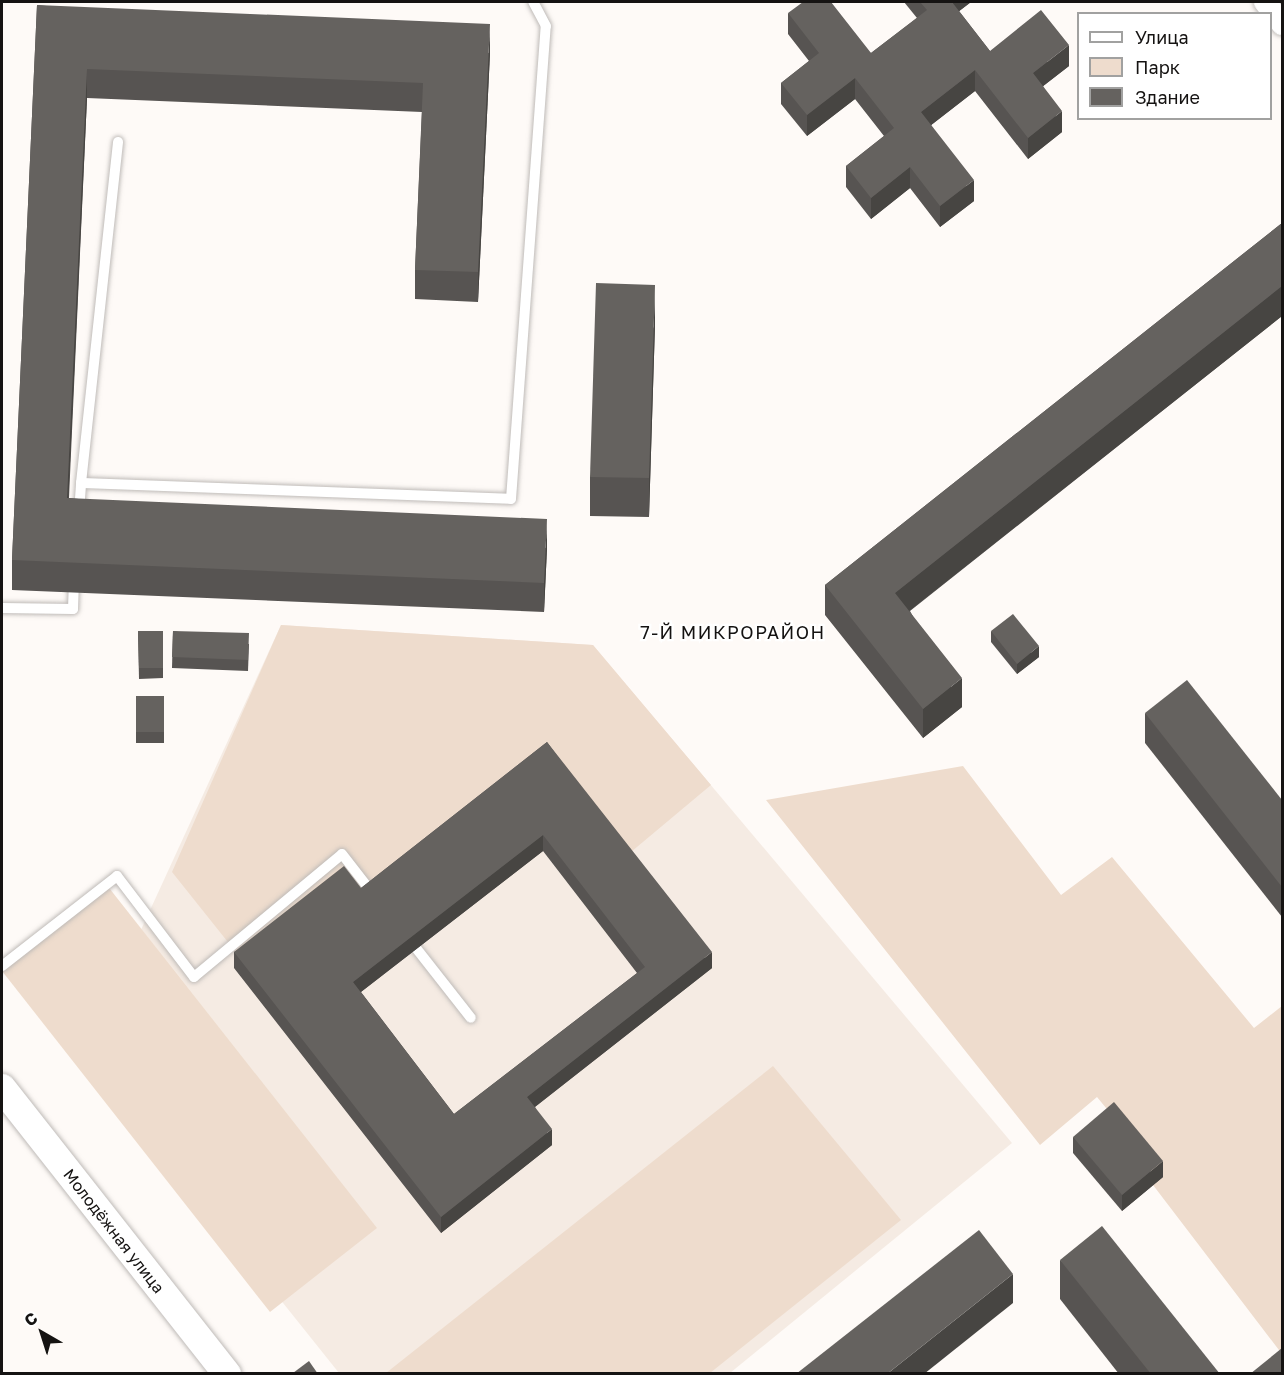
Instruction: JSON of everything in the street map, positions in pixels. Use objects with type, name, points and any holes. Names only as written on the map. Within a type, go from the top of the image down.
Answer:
[{"type":"street","points":[[1265,2],[1282,24]]},
{"type":"street","name":"Молодёжная улица","points":[[2,1088],[226,1374]]},
{"type":"lane","points":[[81,483],[510,499],[546,26],[533,2]]},
{"type":"lane","points":[[78,529],[118,142]]},
{"type":"lane","points":[[2,608],[73,609],[75,563]]},
{"type":"lane","points":[[2,966],[117,876],[194,977],[342,854],[385,909]]},
{"type":"lane","points":[[399,927],[471,1018]]},
{"type":"shaded area","points":[[281,625],[593,645],[1012,1143],[730,1373],[339,1373],[84,1054]]},
{"type":"green space","points":[[281,625],[593,645],[711,785],[625,857],[547,758],[361,904],[243,961],[172,872]]},
{"type":"green space","points":[[963,766],[1061,895],[1112,857],[1254,1028],[1282,1006],[1282,1354],[1153,1185],[1125,1131],[1097,1097],[1040,1145],[766,800]]},
{"type":"green space","points":[[106,884],[377,1228],[270,1312],[2,971]]},
{"type":"green space","points":[[773,1066],[901,1220],[710,1373],[386,1373]]},
{"type":"building","points":[[803,2],[831,2],[871,53],[927,10],[920,2],[952,2],[990,51],[1041,10],[1069,45],[1033,73],[1062,111],[1028,138],[975,70],[921,112],[974,180],[940,206],[910,167],[871,198],[846,166],[894,128],[855,78],[807,115],[781,83],[819,53],[788,13]]},
{"type":"building","points":[[37,5],[490,24],[478,272],[415,270],[423,83],[87,69],[67,498],[547,519],[544,583],[12,560]]},
{"type":"building","points":[[1282,223],[1282,286],[895,593],[962,678],[923,709],[825,585]]},
{"type":"building","points":[[596,283],[655,285],[649,478],[590,477]]},
{"type":"building","points":[[1013,614],[1039,646],[1017,664],[991,631]]},
{"type":"building","points":[[138,631],[163,631],[163,668],[139,668]]},
{"type":"building","points":[[173,631],[249,633],[248,660],[172,657]]},
{"type":"building","points":[[1187,680],[1282,800],[1282,887],[1145,713]]},
{"type":"building","points":[[136,696],[164,696],[164,732],[136,732]]},
{"type":"building","points":[[547,742],[712,952],[527,1097],[552,1129],[441,1217],[234,952],[344,866],[361,888]],"holes":[[[543,835],[645,967],[454,1114],[353,982]]]},
{"type":"building","points":[[1114,1102],[1163,1161],[1122,1195],[1073,1137]]},
{"type":"building","points":[[1102,1226],[1220,1374],[1151,1374],[1060,1260]]},
{"type":"building","points":[[979,1230],[1013,1274],[887,1374],[796,1374]]},
{"type":"building","points":[[1282,1348],[1282,1374],[1250,1374]]},
{"type":"building","points":[[309,1361],[318,1374],[293,1374],[293,1373]]},
{"type":"district","name":"7-Й МИКРОРАЙОН","points":[[733,632]]}]
